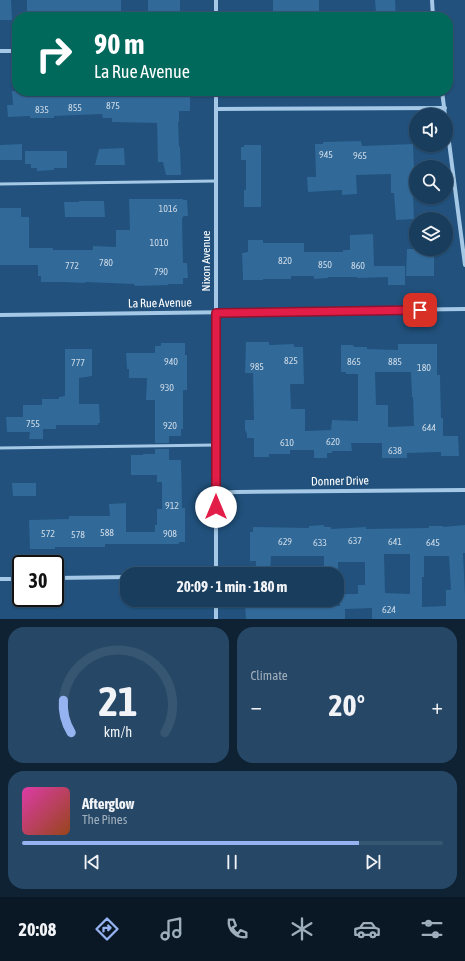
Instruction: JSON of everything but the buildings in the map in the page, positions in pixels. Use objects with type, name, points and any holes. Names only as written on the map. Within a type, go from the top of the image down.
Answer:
[{"type":"street","points":[[216,0],[216,12]]},
{"type":"street","points":[[432,0],[433,12]]},
{"type":"street","points":[[0,51],[12,51]]},
{"type":"street","name":"Nixon Avenue","points":[[216,96],[216,567]]},
{"type":"street","points":[[443,96],[444,108]]},
{"type":"street","points":[[216,109],[409,108]]},
{"type":"street","points":[[450,152],[465,265]]},
{"type":"street","name":"La Rue Avenue","points":[[0,316],[465,309]]},
{"type":"street","name":"Donner Drive","points":[[216,493],[465,490]]},
{"type":"street","points":[[64,578],[120,577]]},
{"type":"street","points":[[0,579],[12,578]]},
{"type":"street","points":[[216,607],[216,619]]},
{"type":"lane","points":[[0,184],[216,181]]},
{"type":"lane","points":[[0,448],[216,445]]},
{"type":"route","points":[[216,507],[216,313],[420,310]]}]
